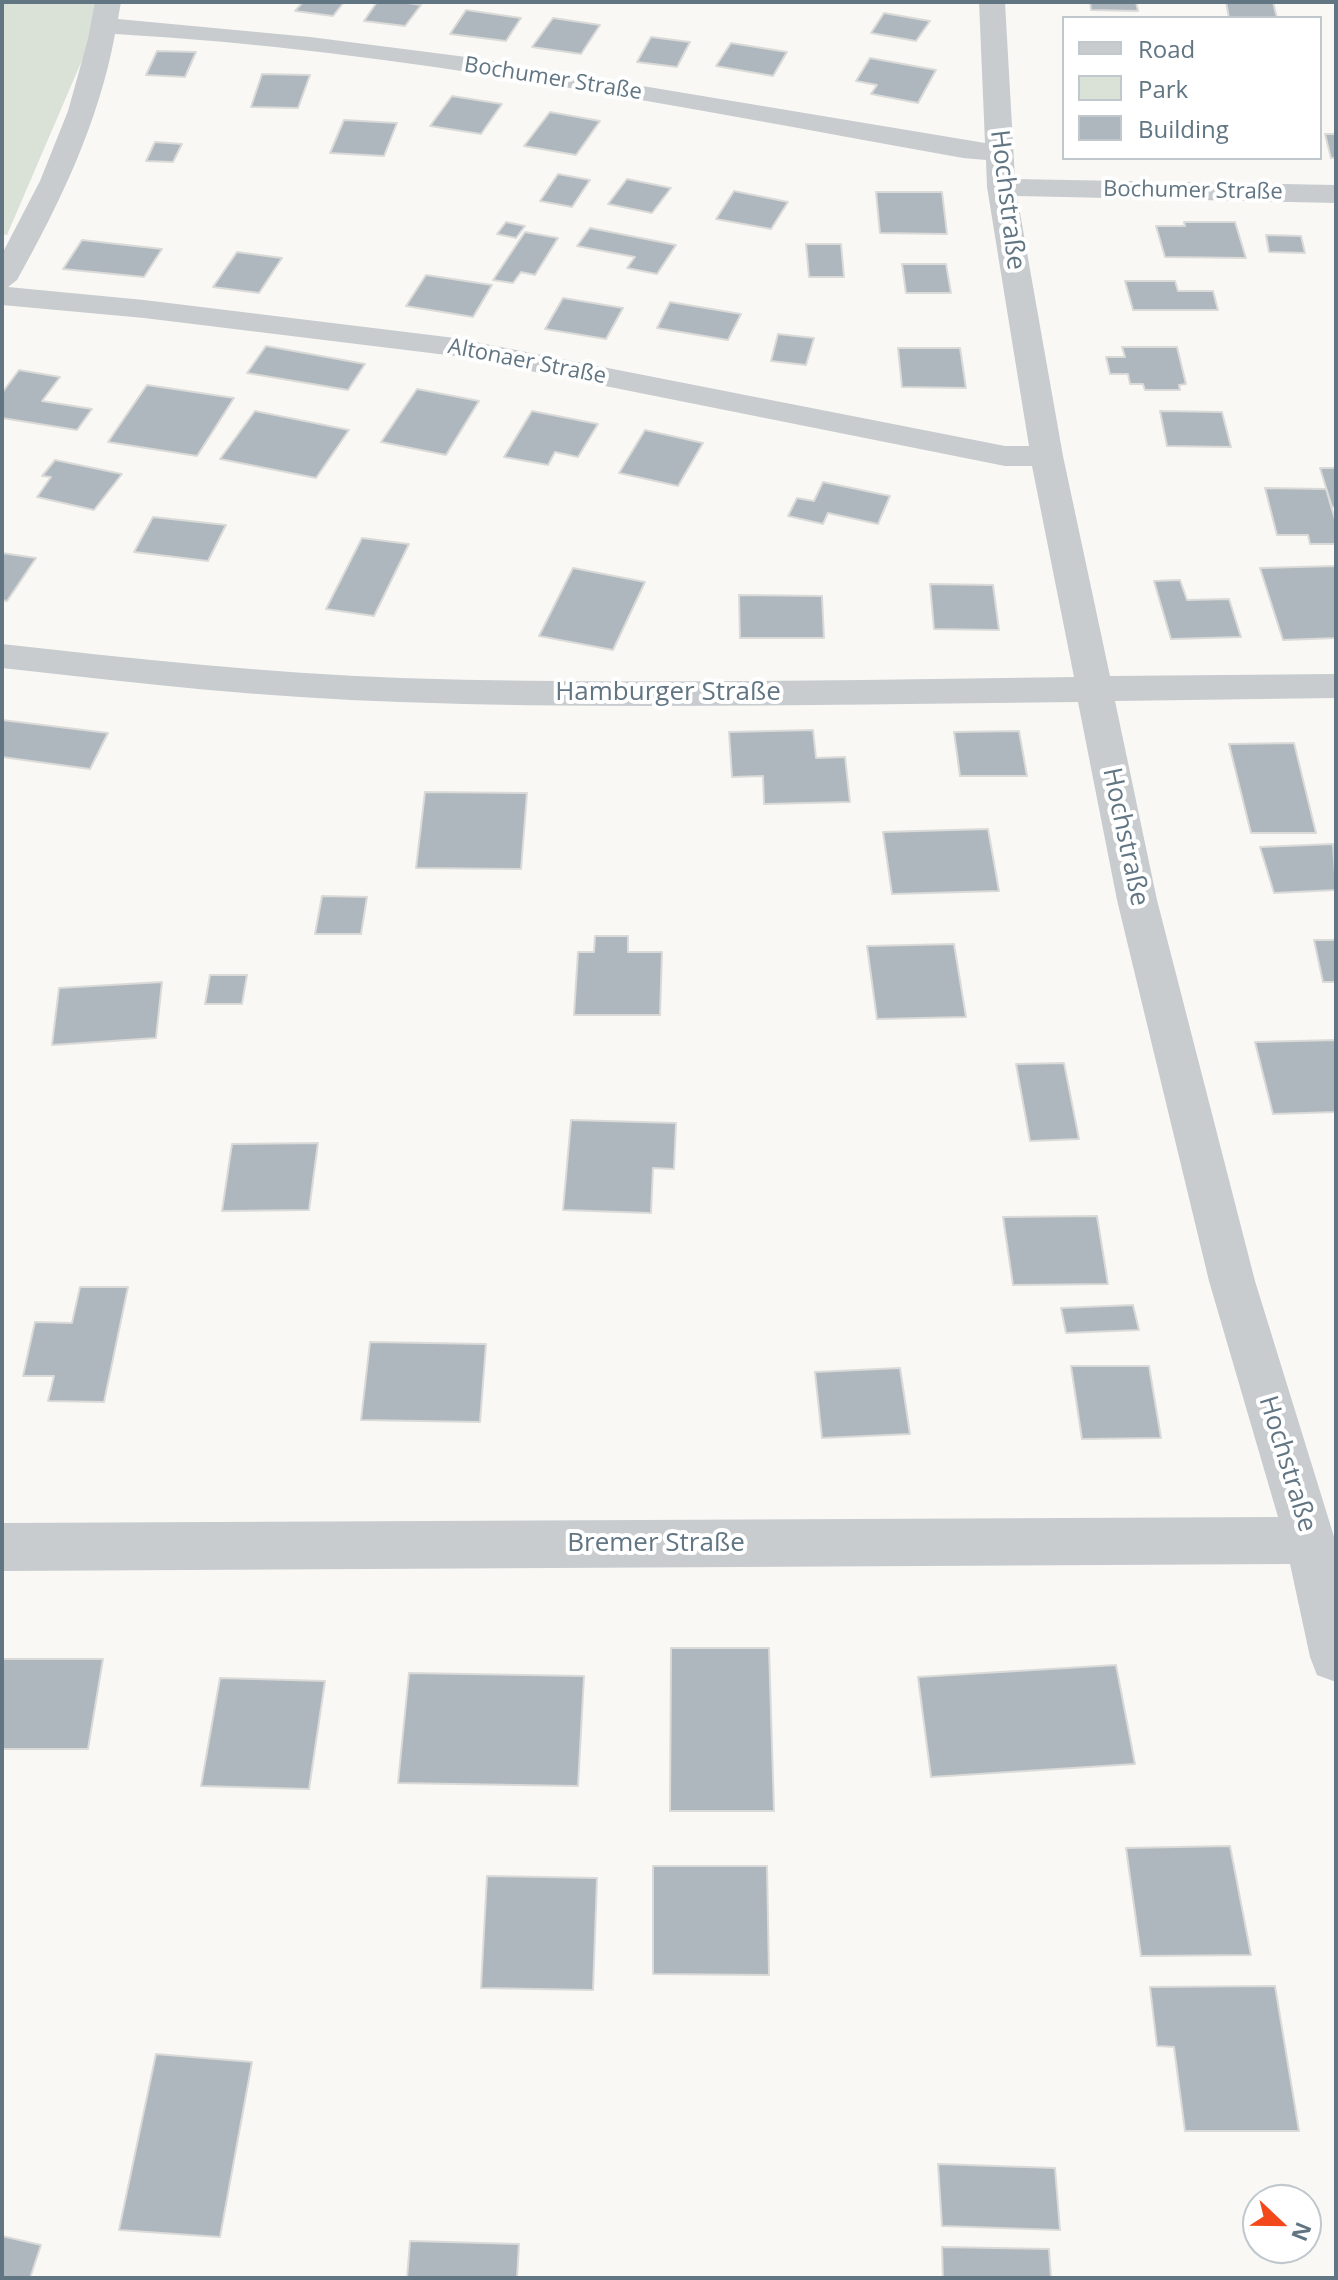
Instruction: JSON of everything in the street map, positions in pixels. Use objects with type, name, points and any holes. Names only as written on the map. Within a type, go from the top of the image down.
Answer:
[{"type":"street","name":"Hochstraße","points":[[992,2],[1001,187],[1047,456],[1137,900],[1232,1281],[1310,1540],[1336,1657]]},
{"type":"street","name":"Bochumer Straße","points":[[106,14],[160,29],[408,56],[963,150],[998,152]]},
{"type":"street","points":[[2,280],[35,223],[68,154],[106,14]]},
{"type":"street","name":"Bochumer Straße","points":[[1001,187],[1336,194]]},
{"type":"street","name":"Altonaer Straße","points":[[2,296],[144,309],[455,347],[1005,456],[1047,456]]},
{"type":"street","name":"Hamburger Straße","points":[[2,656],[195,678],[398,690],[619,695],[1336,686]]},
{"type":"street","name":"Bremer Straße","points":[[2,1547],[1310,1540]]},
{"type":"green space","points":[[2,2],[99,2],[92,37],[7,235],[2,234]]},
{"type":"building","points":[[303,2],[344,2],[333,16],[295,11]]},
{"type":"building","points":[[377,2],[421,5],[405,26],[364,21]]},
{"type":"building","points":[[1090,2],[1136,2],[1138,11],[1091,10]]},
{"type":"building","points":[[1226,2],[1273,2],[1276,16],[1229,16]]},
{"type":"building","points":[[466,10],[521,18],[506,41],[450,34]]},
{"type":"building","points":[[884,13],[930,21],[916,41],[871,33]]},
{"type":"building","points":[[553,18],[600,25],[581,54],[532,47]]},
{"type":"building","points":[[651,37],[690,42],[677,67],[637,62]]},
{"type":"building","points":[[731,43],[787,52],[773,76],[716,66]]},
{"type":"building","points":[[157,51],[196,52],[185,77],[146,75]]},
{"type":"building","points":[[870,58],[936,70],[918,103],[871,94],[877,85],[856,81]]},
{"type":"building","points":[[262,74],[310,75],[298,108],[251,107]]},
{"type":"building","points":[[452,96],[502,104],[481,134],[430,126]]},
{"type":"building","points":[[550,112],[600,121],[576,155],[524,146]]},
{"type":"building","points":[[344,120],[397,123],[384,156],[330,153]]},
{"type":"building","points":[[1325,134],[1336,134],[1336,158],[1331,158]]},
{"type":"building","points":[[155,142],[182,144],[173,162],[146,161]]},
{"type":"building","points":[[558,174],[590,180],[572,207],[540,201]]},
{"type":"building","points":[[627,179],[671,188],[652,213],[608,204]]},
{"type":"building","points":[[734,191],[788,202],[771,229],[716,219]]},
{"type":"building","points":[[876,192],[942,192],[947,234],[880,233]]},
{"type":"building","points":[[506,222],[525,226],[516,238],[497,234]]},
{"type":"building","points":[[1184,222],[1235,222],[1246,258],[1165,257],[1156,226],[1185,226]]},
{"type":"building","points":[[590,228],[676,245],[657,274],[627,268],[635,257],[577,246]]},
{"type":"building","points":[[525,232],[558,238],[535,275],[521,272],[513,283],[493,280]]},
{"type":"building","points":[[1266,235],[1301,236],[1305,253],[1269,252]]},
{"type":"building","points":[[82,240],[162,249],[144,277],[63,269]]},
{"type":"building","points":[[806,244],[841,244],[844,277],[809,277]]},
{"type":"building","points":[[237,252],[282,258],[259,293],[213,287]]},
{"type":"building","points":[[902,264],[946,264],[951,293],[906,293]]},
{"type":"building","points":[[426,275],[492,285],[473,317],[406,306]]},
{"type":"building","points":[[1125,281],[1175,281],[1178,291],[1213,291],[1218,310],[1133,310]]},
{"type":"building","points":[[563,298],[623,308],[606,339],[545,329]]},
{"type":"building","points":[[670,302],[741,314],[728,340],[657,328]]},
{"type":"building","points":[[778,334],[814,338],[806,365],[771,361]]},
{"type":"building","points":[[266,346],[365,364],[348,390],[247,373]]},
{"type":"building","points":[[1122,347],[1177,347],[1186,384],[1179,385],[1180,390],[1145,390],[1143,384],[1130,384],[1128,374],[1110,374],[1106,357],[1125,357]]},
{"type":"building","points":[[898,348],[960,348],[966,388],[902,387]]},
{"type":"building","points":[[19,370],[60,377],[42,401],[92,409],[77,430],[2,418],[2,393]]},
{"type":"building","points":[[147,385],[234,398],[197,456],[108,442]]},
{"type":"building","points":[[417,389],[479,401],[446,455],[381,442]]},
{"type":"building","points":[[255,411],[349,430],[316,478],[220,459]]},
{"type":"building","points":[[532,411],[598,424],[578,457],[555,452],[548,465],[504,457]]},
{"type":"building","points":[[1160,411],[1222,412],[1231,447],[1167,446]]},
{"type":"building","points":[[645,430],[703,443],[678,486],[619,473]]},
{"type":"building","points":[[55,460],[122,474],[94,510],[37,497],[51,477],[42,476]]},
{"type":"building","points":[[1320,468],[1336,468],[1336,507],[1332,507]]},
{"type":"building","points":[[823,482],[890,496],[878,524],[828,513],[823,524],[788,516],[797,498],[814,501]]},
{"type":"building","points":[[1265,488],[1326,489],[1336,523],[1336,544],[1310,544],[1308,535],[1277,535]]},
{"type":"building","points":[[153,517],[226,525],[208,561],[134,552]]},
{"type":"building","points":[[362,538],[409,544],[374,616],[326,609]]},
{"type":"building","points":[[2,553],[36,558],[7,601],[2,600]]},
{"type":"building","points":[[1336,566],[1336,638],[1283,640],[1260,568]]},
{"type":"building","points":[[573,568],[645,582],[613,650],[539,636]]},
{"type":"building","points":[[1180,580],[1187,600],[1229,599],[1241,637],[1171,639],[1154,581]]},
{"type":"building","points":[[930,584],[993,585],[999,630],[934,629]]},
{"type":"building","points":[[739,595],[822,596],[824,638],[740,638]]},
{"type":"building","points":[[2,720],[108,733],[90,769],[2,757]]},
{"type":"building","points":[[813,730],[816,758],[845,757],[850,802],[764,804],[763,776],[732,777],[729,732]]},
{"type":"building","points":[[1019,731],[1027,776],[960,776],[954,732]]},
{"type":"building","points":[[1294,743],[1316,833],[1251,833],[1229,744]]},
{"type":"building","points":[[425,792],[527,793],[521,869],[416,868]]},
{"type":"building","points":[[988,829],[999,891],[892,894],[883,832]]},
{"type":"building","points":[[1333,844],[1336,890],[1274,893],[1260,847]]},
{"type":"building","points":[[322,896],[367,897],[361,934],[315,934]]},
{"type":"building","points":[[595,936],[628,936],[628,952],[662,952],[660,1015],[574,1015],[578,952],[594,952]]},
{"type":"building","points":[[1314,940],[1336,940],[1336,982],[1323,982]]},
{"type":"building","points":[[954,944],[966,1017],[877,1019],[867,946]]},
{"type":"building","points":[[210,975],[247,975],[242,1004],[205,1004]]},
{"type":"building","points":[[162,982],[156,1038],[52,1045],[59,988]]},
{"type":"building","points":[[1336,1040],[1336,1112],[1273,1114],[1255,1042]]},
{"type":"building","points":[[1064,1063],[1079,1139],[1030,1141],[1016,1064]]},
{"type":"building","points":[[571,1120],[676,1123],[674,1169],[653,1168],[651,1213],[563,1210]]},
{"type":"building","points":[[318,1143],[309,1210],[222,1211],[232,1144]]},
{"type":"building","points":[[1097,1216],[1108,1284],[1013,1285],[1003,1217]]},
{"type":"building","points":[[80,1287],[128,1287],[104,1402],[48,1401],[54,1376],[23,1376],[35,1322],[72,1323]]},
{"type":"building","points":[[1133,1305],[1139,1330],[1066,1333],[1061,1308]]},
{"type":"building","points":[[370,1342],[486,1344],[480,1422],[361,1420]]},
{"type":"building","points":[[1071,1366],[1149,1366],[1161,1438],[1082,1439]]},
{"type":"building","points":[[900,1368],[910,1434],[822,1438],[815,1372]]},
{"type":"building","points":[[671,1648],[769,1648],[774,1811],[670,1811]]},
{"type":"building","points":[[2,1659],[103,1659],[88,1749],[2,1749]]},
{"type":"building","points":[[1116,1665],[1135,1764],[931,1777],[918,1677]]},
{"type":"building","points":[[409,1673],[584,1676],[578,1786],[398,1783]]},
{"type":"building","points":[[220,1678],[325,1681],[309,1789],[201,1786]]},
{"type":"building","points":[[1230,1846],[1251,1955],[1141,1956],[1126,1848]]},
{"type":"building","points":[[653,1866],[767,1866],[769,1975],[653,1974]]},
{"type":"building","points":[[487,1876],[597,1878],[593,1990],[481,1988]]},
{"type":"building","points":[[1275,1986],[1299,2131],[1185,2131],[1174,2047],[1157,2046],[1150,1987]]},
{"type":"building","points":[[156,2054],[252,2062],[220,2237],[119,2230]]},
{"type":"building","points":[[938,2164],[1055,2168],[1060,2230],[942,2226]]},
{"type":"building","points":[[2,2236],[41,2245],[30,2278],[2,2278]]},
{"type":"building","points":[[410,2241],[519,2244],[517,2278],[407,2278]]},
{"type":"building","points":[[942,2247],[1049,2249],[1051,2278],[943,2278]]}]
